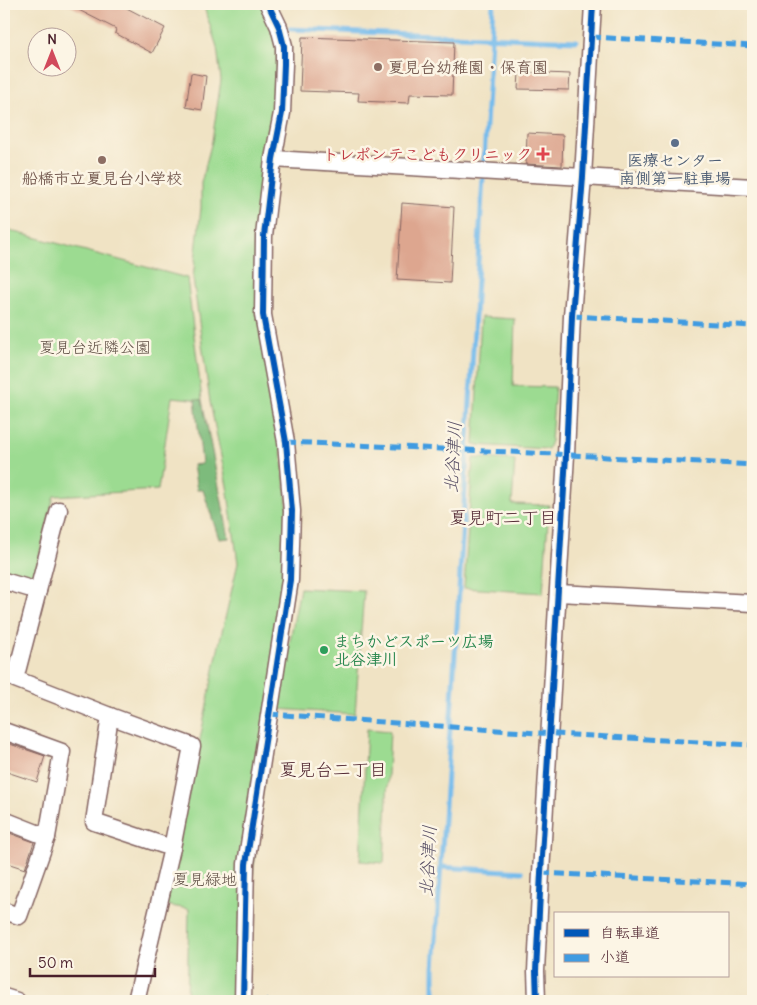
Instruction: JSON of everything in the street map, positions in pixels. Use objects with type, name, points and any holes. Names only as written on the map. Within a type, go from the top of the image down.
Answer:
[{"type":"street","points":[[243,1001],[246,864],[290,580],[292,511],[286,442],[263,315],[264,236],[273,159],[282,113],[284,64],[284,46],[279,27],[268,4]]},
{"type":"street","points":[[537,1001],[536,971],[540,882],[558,593],[572,316],[583,177],[593,4]]},
{"type":"street","points":[[273,159],[753,187]]},
{"type":"street","points":[[59,510],[15,679],[192,746],[172,848],[136,1001]]},
{"type":"street","points":[[4,581],[38,590]]},
{"type":"street","points":[[558,593],[753,603]]},
{"type":"street","points":[[110,716],[94,822],[172,848]]},
{"type":"street","points":[[4,731],[62,752],[47,837],[19,916],[4,911]]},
{"type":"street","points":[[4,820],[47,837]]},
{"type":"street","points":[[4,997],[17,1001]]},
{"type":"green space","name":"夏見緑地","points":[[203,4],[261,4],[278,44],[275,110],[258,236],[288,512],[287,578],[238,1001],[187,1001],[189,909],[165,905],[220,640],[238,563],[227,486],[210,402],[193,278],[201,208],[201,183],[212,141],[221,80],[217,47]]},
{"type":"green space","name":"夏見台近隣公園","points":[[4,229],[187,278],[202,400],[172,397],[158,490],[54,496],[33,581],[4,573]]},
{"type":"green space","points":[[481,317],[515,319],[513,386],[555,387],[551,441],[548,449],[474,445]]},
{"type":"green space","points":[[195,399],[202,400],[229,538],[219,539],[203,490],[197,490],[193,465],[202,464]]},
{"type":"green space","points":[[473,458],[515,460],[512,504],[549,505],[543,593],[464,588]]},
{"type":"green space","name":"まちかどスポーツ広場 北谷津川","points":[[300,588],[364,591],[355,714],[277,709]]},
{"type":"green space","points":[[367,729],[390,731],[384,863],[360,861]]},
{"type":"building","points":[[67,4],[119,4],[165,28],[152,53],[115,33],[116,29]]},
{"type":"building","points":[[302,37],[454,42],[452,95],[410,94],[409,103],[358,101],[359,93],[300,91]]},
{"type":"building","points":[[519,72],[570,74],[569,90],[518,89]]},
{"type":"building","points":[[191,73],[206,76],[202,110],[186,107]]},
{"type":"building","points":[[527,133],[563,135],[562,166],[526,164]]},
{"type":"building","points":[[402,203],[454,207],[450,283],[397,280]]},
{"type":"building","points":[[4,742],[45,756],[37,782],[4,771]]},
{"type":"building","points":[[4,831],[34,842],[25,869],[4,862]]},
{"type":"waterway","name":"北谷津川","points":[[434,1001],[434,969],[457,625],[493,4]]},
{"type":"waterway","points":[[290,29],[576,41]]},
{"type":"waterway","points":[[441,867],[522,872]]},
{"type":"marked path","points":[[591,37],[753,46]]},
{"type":"marked path","points":[[572,316],[753,326]]},
{"type":"marked path","points":[[286,442],[753,465]]},
{"type":"marked path","points":[[269,714],[538,733],[753,745]]},
{"type":"marked path","points":[[541,873],[753,884]]},
{"type":"marked path","points":[[243,1000],[273,1001]]},
{"type":"cycle path","points":[[243,1001],[246,864],[290,580],[292,511],[286,442],[263,315],[264,236],[273,159],[282,113],[284,64],[284,46],[279,27],[268,4]]},
{"type":"cycle path","points":[[537,1001],[536,971],[541,873],[566,455],[572,316],[583,177],[593,4]]},
{"type":"place","name":"夏見台幼稚園・保育園","points":[[378,67]]},
{"type":"place","name":"医療センター 南側第一駐車場","points":[[675,143]]},
{"type":"place","name":"トレポンテこどもクリニック","points":[[543,154]]},
{"type":"place","name":"船橋市立夏見台小学校","points":[[102,160]]},
{"type":"place","name":"まちかどスポーツ広場 北谷津川","points":[[324,650]]},
{"type":"district","name":"夏見町二丁目","points":[[503,518]]},
{"type":"district","name":"夏見台二丁目","points":[[333,770]]}]
